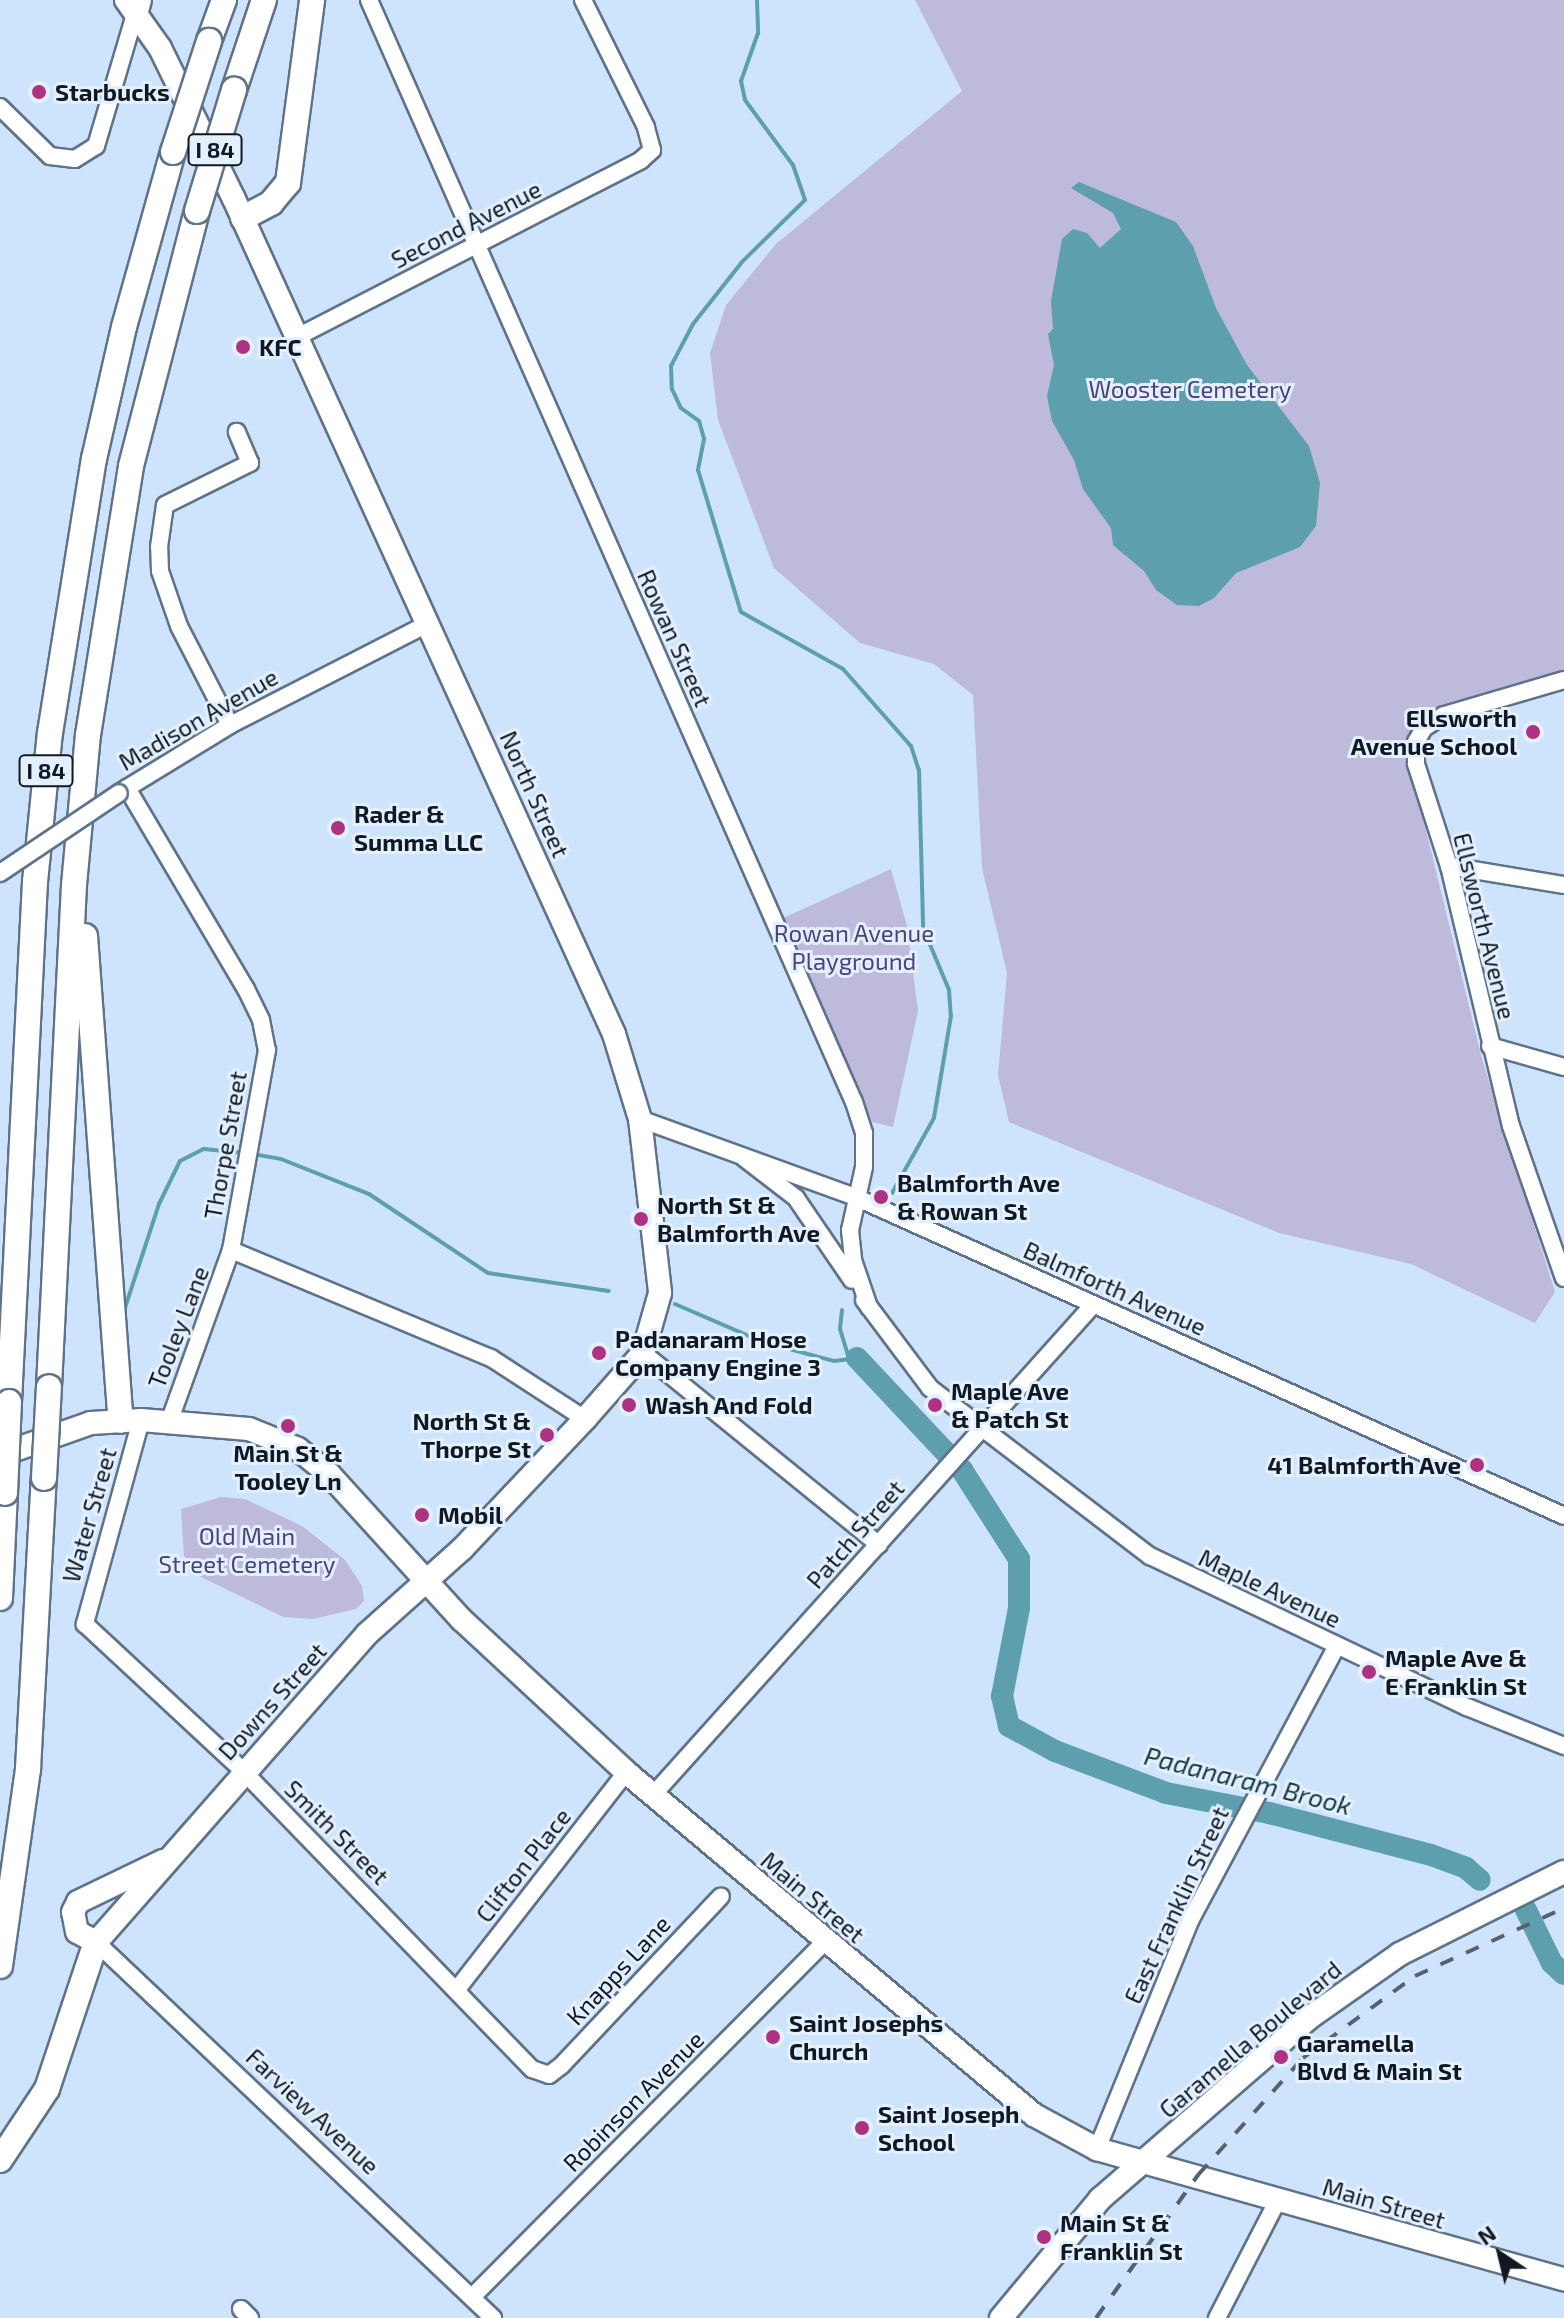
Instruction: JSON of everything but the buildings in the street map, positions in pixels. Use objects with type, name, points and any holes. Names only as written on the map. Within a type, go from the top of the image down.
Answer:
[{"type":"highway","name":"I 84","points":[[0,1598],[2,1504],[35,882],[52,719],[94,459],[124,327],[173,152],[224,0]]},
{"type":"highway","name":"I 84","points":[[0,1966],[28,1769],[74,885],[88,735],[131,466],[197,211],[264,0]]},
{"type":"highway","points":[[243,218],[271,203],[288,183],[312,0]]},
{"type":"highway","points":[[88,735],[86,960],[131,1420]]},
{"type":"highway","points":[[0,2160],[53,2076],[96,1942]]},
{"type":"main road","name":"North Street","points":[[133,4],[172,71],[299,336],[614,1034],[640,1119],[658,1275],[653,1327],[643,1353],[585,1419],[425,1581]]},
{"type":"main road","name":"Main Street","points":[[0,1455],[68,1429],[131,1420],[249,1429],[298,1449],[329,1474],[425,1581],[626,1772],[1034,2115],[1097,2149],[1564,2279]]},
{"type":"main road","name":"Downs Street","points":[[163,1861],[78,1902],[73,1912],[77,1932],[96,1942],[163,1861],[395,1604],[425,1581]]},
{"type":"main road","name":"Garamella Boulevard","points":[[1001,2318],[1066,2236],[1143,2162],[1362,1978],[1459,1922],[1564,1872]]},
{"type":"street","name":"Rowan Street","points":[[369,0],[854,1102],[864,1133],[864,1167],[855,1197],[853,1260],[869,1307]]},
{"type":"street","name":"Second Avenue","points":[[299,336],[641,160],[652,150],[646,127],[583,0]]},
{"type":"street","points":[[0,107],[50,156],[75,159],[96,146],[133,4]]},
{"type":"street","points":[[230,725],[174,612],[159,547],[165,505],[250,463],[237,432]]},
{"type":"street","name":"Madison Avenue","points":[[0,873],[123,790],[230,725],[429,623]]},
{"type":"street","name":"Ellsworth Avenue","points":[[1564,680],[1444,715],[1424,728],[1416,742],[1416,764],[1449,866],[1511,1126],[1564,1278]]},
{"type":"street","name":"Thorpe Street","points":[[123,790],[261,1020],[267,1050],[245,1155],[231,1250],[491,1358],[585,1419]]},
{"type":"street","points":[[1449,866],[1564,885]]},
{"type":"street","points":[[1490,1046],[1564,1067]]},
{"type":"street","name":"Balmforth Avenue","points":[[640,1119],[855,1197],[1564,1516]]},
{"type":"street","name":"Rowan Street","points":[[744,1158],[773,1178],[815,1220],[869,1307],[930,1388],[981,1429]]},
{"type":"street","name":"Tooley Lane","points":[[169,1422],[231,1250]]},
{"type":"street","name":"Patch Street","points":[[653,1795],[1093,1305]]},
{"type":"street","points":[[643,1353],[879,1545]]},
{"type":"street","name":"Water Street","points":[[85,1624],[131,1420]]},
{"type":"street","name":"Maple Avenue","points":[[981,1429],[1150,1556],[1337,1646],[1564,1746]]},
{"type":"street","name":"Smith Street","points":[[85,1624],[244,1772],[458,1988],[515,2055],[532,2069],[549,2075]]},
{"type":"street","name":"East Franklin Street","points":[[1097,2149],[1170,1968],[1253,1798],[1337,1646]]},
{"type":"street","name":"Clifton Place","points":[[458,1988],[626,1772]]},
{"type":"street","name":"Knapps Lane","points":[[549,2075],[721,1896]]},
{"type":"street","name":"Robinson Avenue","points":[[474,2295],[825,1941]]},
{"type":"street","name":"Farview Avenue","points":[[96,1942],[474,2295],[493,2318]]},
{"type":"street","points":[[1217,2318],[1278,2200]]},
{"type":"green space","name":"Wooster Cemetery","points":[[915,0],[1564,0],[1564,672],[1440,710],[1414,727],[1405,745],[1482,1059],[1555,1292],[1535,1323],[1411,1264],[1279,1233],[1009,1122],[998,1075],[1007,973],[982,868],[973,695],[934,664],[860,643],[774,568],[718,420],[710,353],[726,305],[776,244],[962,91]]},
{"type":"green space","name":"Rowan Avenue Playground","points":[[891,869],[907,926],[918,1011],[893,1127],[872,1122],[781,919]]},
{"type":"green space","name":"Old Main Street Cemetery","points":[[221,1497],[245,1499],[302,1526],[345,1560],[362,1586],[364,1601],[356,1609],[313,1619],[283,1617],[201,1577],[184,1556],[181,1509]]},
{"type":"shaded area","points":[[1079,182],[1176,222],[1193,246],[1216,308],[1247,365],[1309,446],[1320,483],[1316,526],[1300,547],[1236,573],[1214,598],[1199,606],[1177,605],[1156,590],[1144,571],[1113,545],[1111,528],[1083,489],[1074,460],[1052,421],[1047,396],[1054,365],[1048,334],[1053,329],[1051,301],[1062,239],[1073,229],[1087,233],[1100,248],[1121,229],[1113,213],[1071,188]]},
{"type":"waterway","name":"Padanaram Brook","points":[[757,0],[758,33],[741,81],[745,100],[793,165],[805,200],[742,262],[693,324],[671,366],[672,389],[681,408],[699,421],[704,439],[698,470],[741,612],[843,669],[911,746],[919,770],[923,928],[949,990],[951,1016],[934,1118],[892,1193]]},
{"type":"waterway","points":[[124,1311],[159,1204],[180,1161],[204,1149],[245,1153]]},
{"type":"waterway","points":[[253,1154],[281,1159],[369,1194],[488,1273],[609,1291]]},
{"type":"waterway","points":[[675,1304],[763,1342],[834,1361],[857,1358]]},
{"type":"waterway","name":"Padanaram Brook","points":[[842,1310],[840,1329],[848,1355],[854,1357]]},
{"type":"waterway","name":"Padanaram Brook","points":[[857,1358],[962,1470],[1019,1559],[1019,1608],[1002,1696],[1009,1726],[1055,1751],[1166,1793],[1269,1813],[1431,1855],[1466,1868],[1480,1880]]},
{"type":"waterway","name":"Padanaram Brook","points":[[1526,1910],[1552,1963],[1564,1974]]},
{"type":"railway","points":[[1096,2318],[1198,2175],[1303,2058],[1415,1976],[1564,1908]]},
{"type":"place","name":"Starbucks","points":[[39,92]]},
{"type":"place","name":"KFC","points":[[243,347]]},
{"type":"place","name":"Ellsworth Avenue School","points":[[1533,732]]},
{"type":"place","name":"Rader & Summa LLC","points":[[338,828]]},
{"type":"place","name":"Balmforth Ave & Rowan St","points":[[881,1197]]},
{"type":"place","name":"North St & Balmforth Ave","points":[[641,1219]]},
{"type":"place","name":"Padanaram Hose Company Engine 3","points":[[599,1353]]},
{"type":"place","name":"Wash And Fold","points":[[629,1405]]},
{"type":"place","name":"Maple Ave & Patch St","points":[[935,1405]]},
{"type":"place","name":"Main St & Tooley Ln","points":[[288,1426]]},
{"type":"place","name":"North St & Thorpe St","points":[[547,1435]]},
{"type":"place","name":"41 Balmforth Ave","points":[[1477,1465]]},
{"type":"place","name":"Mobil","points":[[422,1515]]},
{"type":"place","name":"Maple Ave & E Franklin St","points":[[1369,1672]]},
{"type":"place","name":"Saint Josephs Church","points":[[773,2037]]},
{"type":"place","name":"Garamella Blvd & Main St","points":[[1281,2057]]},
{"type":"place","name":"Saint Joseph School","points":[[862,2128]]},
{"type":"place","name":"Main St & Franklin St","points":[[1044,2237]]}]
